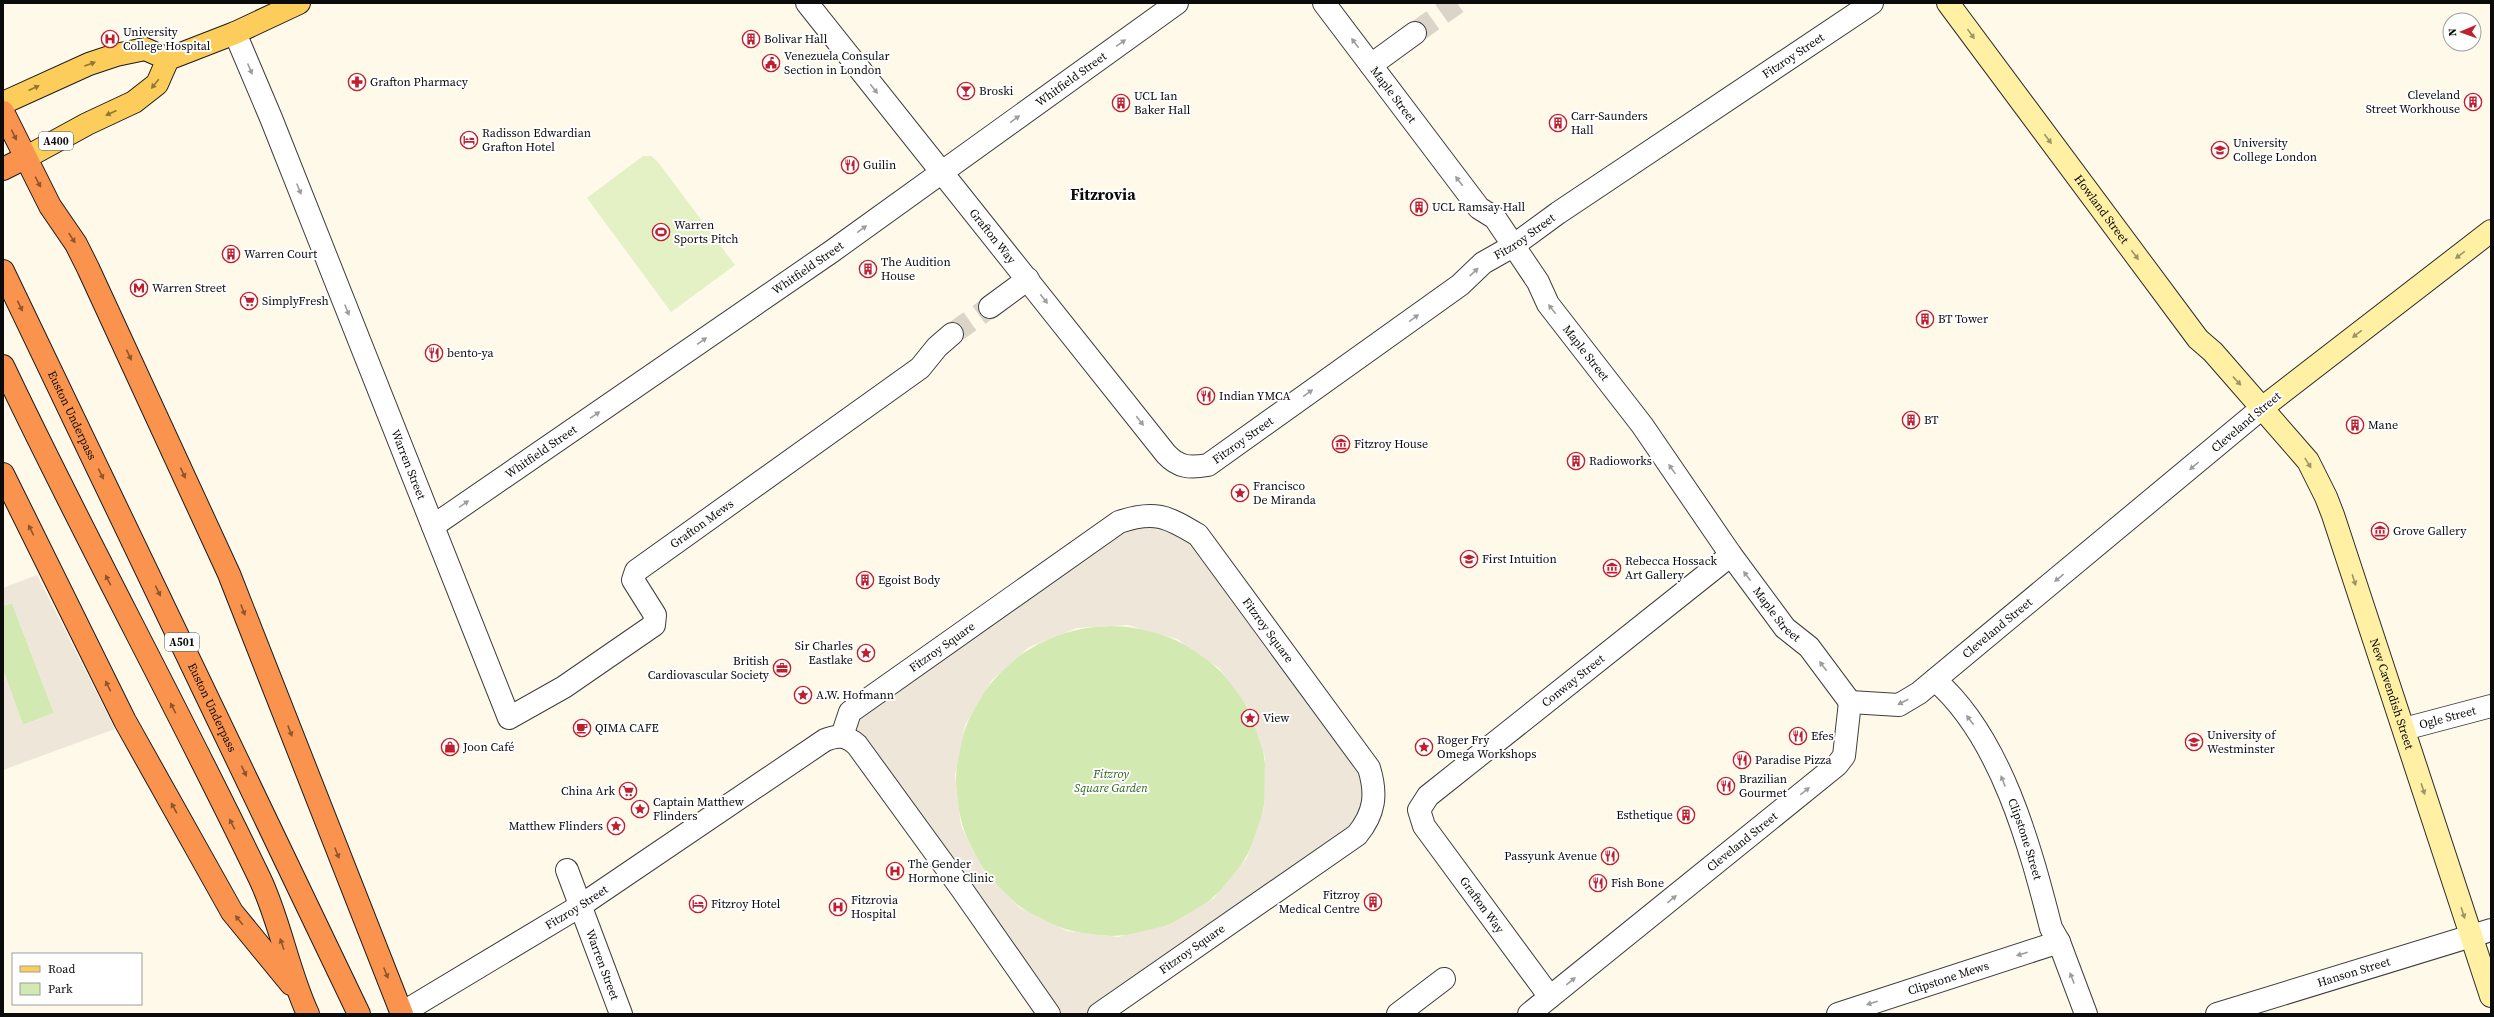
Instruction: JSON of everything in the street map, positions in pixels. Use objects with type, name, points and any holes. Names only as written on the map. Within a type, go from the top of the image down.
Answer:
[{"type":"highway","points":[[3,112],[50,206],[76,244],[88,268],[229,574],[402,1014]]},
{"type":"highway","name":"A400","points":[[3,169],[25,158]]},
{"type":"highway","name":"Euston Underpass","points":[[3,271],[359,1014]]},
{"type":"highway","points":[[3,366],[53,470],[261,881],[299,994],[308,1014]]},
{"type":"highway","points":[[3,474],[125,721],[232,912],[299,994]]},
{"type":"main road","points":[[3,103],[89,64],[116,55],[145,49],[168,59],[235,33],[299,3]]},
{"type":"main road","name":"A400","points":[[25,158],[87,124],[134,102],[157,84],[168,59]]},
{"type":"street","name":"Grafton Way","points":[[807,3],[1166,454],[1180,466]]},
{"type":"street","name":"Whitfield Street","points":[[433,526],[831,252],[940,172],[1178,3]]},
{"type":"street","name":"Maple Street","points":[[1324,3],[1479,208],[1495,218],[1538,282],[1548,304],[1642,425],[1731,555],[1785,628],[1809,647],[1850,702]]},
{"type":"street","name":"Fitzroy Street","points":[[1180,466],[1194,468],[1208,465],[1460,285],[1483,263],[1514,246],[1558,213],[1872,3]]},
{"type":"street","name":"Howland Street","points":[[1948,3],[2198,339],[2213,352],[2262,408]]},
{"type":"street","name":"Warren Street","points":[[235,33],[271,118],[509,718]]},
{"type":"street","points":[[1371,65],[1415,34]]},
{"type":"street","name":"Cleveland Street","points":[[1529,1014],[1837,765],[1844,756],[1850,702],[1899,705],[1935,680],[1960,657],[2119,529],[2262,408],[2491,231]]},
{"type":"street","points":[[990,307],[1028,279]]},
{"type":"street","name":"Grafton Mews","points":[[509,718],[564,687],[654,625],[655,615],[633,580],[636,571],[920,368],[937,347],[952,334]]},
{"type":"street","name":"New Cavendish Street","points":[[2262,408],[2308,461],[2326,497],[2404,729],[2481,934],[2491,996]]},
{"type":"street","name":"Fitzroy Square","points":[[842,736],[850,712],[1119,522],[1141,514],[1163,517],[1181,524],[1198,535],[1369,768],[1374,783],[1375,801],[1368,822],[1357,835],[1099,1014]]},
{"type":"street","name":"Conway Street","points":[[1419,810],[1428,796],[1731,555]]},
{"type":"street","name":"Clipstone Street","points":[[1935,680],[1948,692],[1971,722],[1995,761],[2022,830],[2051,928],[2059,942],[2086,1014]]},
{"type":"street","name":"Ogle Street","points":[[2404,729],[2491,706]]},
{"type":"street","points":[[842,736],[850,738],[857,745],[961,888],[1049,1014]]},
{"type":"street","name":"Fitzroy Street","points":[[402,1014],[580,906],[825,740],[842,736]]},
{"type":"street","name":"Grafton Way","points":[[1419,810],[1424,826],[1550,997]]},
{"type":"street","name":"Warren Street","points":[[567,870],[621,1014]]},
{"type":"street","name":"Hanson Street","points":[[2217,1014],[2481,934]]},
{"type":"street","name":"Clipstone Mews","points":[[1838,1014],[2059,942]]},
{"type":"street","points":[[1398,1014],[1444,979]]},
{"type":"green space","name":"Warren Sports Pitch","points":[[643,156],[651,156],[658,162],[735,265],[671,312],[587,198]]},
{"type":"green space","points":[[12,603],[54,713],[23,725],[3,670],[3,606]]},
{"type":"green space","name":"Fitzroy Square Garden","points":[[1111,626],[1141,629],[1170,638],[1197,652],[1209,661],[1231,683],[1247,708],[1259,736],[1263,751],[1266,781],[1263,811],[1254,840],[1240,867],[1231,879],[1209,901],[1184,917],[1156,929],[1141,933],[1111,936],[1081,933],[1052,924],[1025,910],[1013,901],[991,879],[975,854],[963,826],[959,811],[956,781],[959,751],[968,722],[982,695],[991,683],[1013,661],[1038,645],[1066,633],[1081,629]]},
{"type":"shaded area","points":[[1119,522],[1181,524],[1369,768],[1368,822],[1099,1014],[1049,1014],[857,745],[850,712]],"holes":[[[1128,625],[1177,639],[1219,668],[1234,688],[1249,709],[1265,758],[1264,809],[1247,858],[1214,898],[1169,925],[1118,937],[1067,931],[1020,908],[984,871],[961,826],[955,775],[965,725],[991,681],[1029,647],[1077,628]]]},
{"type":"shaded area","points":[[37,575],[115,729],[3,770],[3,670],[23,725],[54,713],[12,603],[3,606],[3,588]]},
{"type":"tunnel","points":[[1415,33],[1457,3]]},
{"type":"tunnel","points":[[952,334],[990,307]]},
{"type":"place","name":"University College Hospital","points":[[110,39]]},
{"type":"place","name":"Bolivar Hall","points":[[751,39]]},
{"type":"place","name":"Venezuela Consular Section in London","points":[[771,63]]},
{"type":"place","name":"Grafton Pharmacy","points":[[357,82]]},
{"type":"place","name":"Broski","points":[[966,91]]},
{"type":"place","name":"Cleveland Street Workhouse","points":[[2473,102]]},
{"type":"place","name":"UCL Ian Baker Hall","points":[[1121,103]]},
{"type":"place","name":"Carr-Saunders Hall","points":[[1558,123]]},
{"type":"place","name":"Radisson Edwardian Grafton Hotel","points":[[469,140]]},
{"type":"place","name":"University College London","points":[[2220,150]]},
{"type":"place","name":"Guilin","points":[[850,165]]},
{"type":"place","name":"UCL Ramsay Hall","points":[[1419,207]]},
{"type":"place","name":"Warren Sports Pitch","points":[[661,232]]},
{"type":"place","name":"Warren Court","points":[[231,254]]},
{"type":"place","name":"The Audition House","points":[[868,269]]},
{"type":"place","name":"Warren Street","points":[[139,288]]},
{"type":"place","name":"SimplyFresh","points":[[249,301]]},
{"type":"place","name":"BT Tower","points":[[1925,319]]},
{"type":"place","name":"bento-ya","points":[[434,353]]},
{"type":"place","name":"Indian YMCA","points":[[1206,396]]},
{"type":"place","name":"BT","points":[[1911,420]]},
{"type":"place","name":"Mane","points":[[2355,425]]},
{"type":"place","name":"Fitzroy House","points":[[1341,444]]},
{"type":"place","name":"Radioworks","points":[[1576,461]]},
{"type":"place","name":"Francisco De Miranda","points":[[1240,493]]},
{"type":"place","name":"Grove Gallery","points":[[2380,531]]},
{"type":"place","name":"First Intuition","points":[[1469,559]]},
{"type":"place","name":"Rebecca Hossack Art Gallery","points":[[1612,568]]},
{"type":"place","name":"Egoist Body","points":[[865,580]]},
{"type":"place","name":"Sir Charles Eastlake","points":[[866,653]]},
{"type":"place","name":"British Cardiovascular Society","points":[[782,668]]},
{"type":"place","name":"A.W. Hofmann","points":[[803,695]]},
{"type":"place","name":"View","points":[[1250,718]]},
{"type":"place","name":"QIMA CAFE","points":[[582,728]]},
{"type":"place","name":"Efes","points":[[1798,736]]},
{"type":"place","name":"University of Westminster","points":[[2194,742]]},
{"type":"place","name":"Joon Café","points":[[450,747]]},
{"type":"place","name":"Roger Fry Omega Workshops","points":[[1424,747]]},
{"type":"place","name":"Paradise Pizza","points":[[1742,760]]},
{"type":"place","name":"Brazilian Gourmet","points":[[1726,786]]},
{"type":"place","name":"China Ark","points":[[628,791]]},
{"type":"place","name":"Captain Matthew Flinders","points":[[640,809]]},
{"type":"place","name":"Esthetique","points":[[1686,815]]},
{"type":"place","name":"Matthew Flinders","points":[[616,826]]},
{"type":"place","name":"Passyunk Avenue","points":[[1610,856]]},
{"type":"place","name":"The Gender Hormone Clinic","points":[[895,871]]},
{"type":"place","name":"Fish Bone","points":[[1598,883]]},
{"type":"place","name":"Fitzroy Medical Centre","points":[[1373,902]]},
{"type":"place","name":"Fitzroy Hotel","points":[[698,904]]},
{"type":"place","name":"Fitzrovia Hospital","points":[[838,907]]},
{"type":"district","name":"Fitzrovia","points":[[1103,194]]}]
